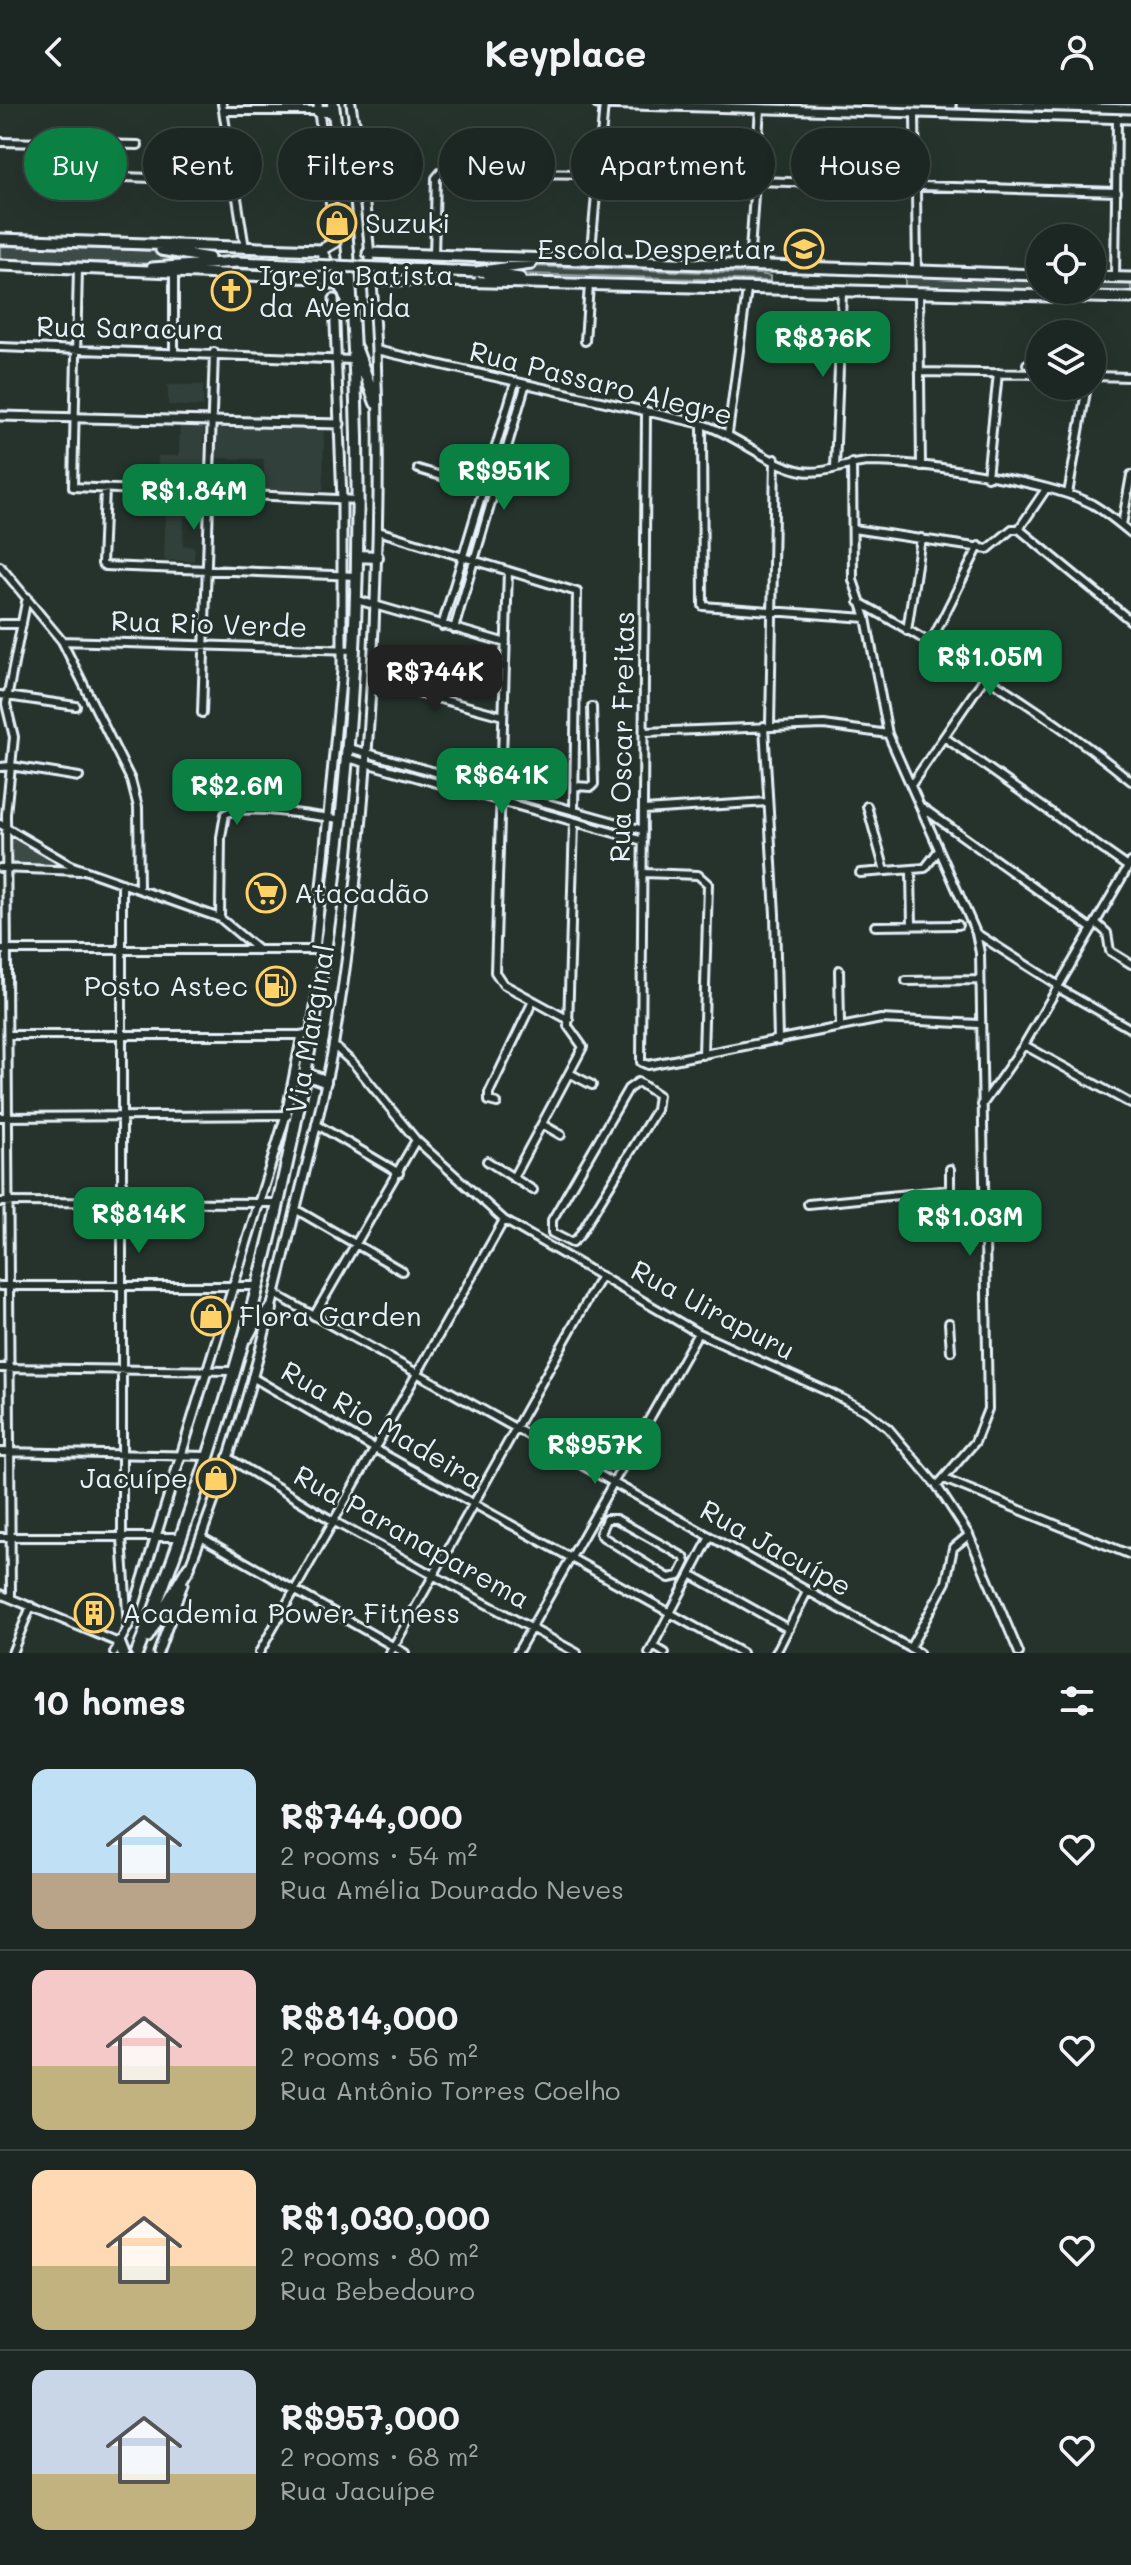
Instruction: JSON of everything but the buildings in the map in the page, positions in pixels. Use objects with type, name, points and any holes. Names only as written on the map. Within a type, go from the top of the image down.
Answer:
[{"type":"highway","points":[[318,107],[334,107],[336,128]]},
{"type":"highway","points":[[353,128],[354,123]]},
{"type":"highway","points":[[139,1649],[208,1456],[257,1286],[277,1203],[291,1115],[306,1074],[320,950],[342,820],[355,650],[358,500],[354,360],[344,200]]},
{"type":"highway","points":[[353,340],[376,403]]},
{"type":"highway","points":[[357,556],[377,557]]},
{"type":"highway","points":[[306,1074],[325,1081]]},
{"type":"highway","points":[[239,1353],[253,1326],[271,1309]]},
{"type":"highway","points":[[139,1649],[189,1567]]},
{"type":"main road","points":[[0,239],[321,250],[335,242],[343,228],[345,212]]},
{"type":"main road","points":[[141,245],[237,262]]},
{"type":"main road","points":[[319,278],[326,260],[321,250]]},
{"type":"main road","points":[[368,253],[1026,274]]},
{"type":"main road","points":[[385,279],[374,267],[378,258],[386,254]]},
{"type":"main road","points":[[476,272],[554,261]]},
{"type":"main road","points":[[132,270],[237,262],[476,272],[548,283]]},
{"type":"main road","points":[[0,265],[319,278],[341,286],[351,313]]},
{"type":"main road","points":[[1106,277],[1131,278]]},
{"type":"main road","points":[[370,279],[842,292],[1026,293]]},
{"type":"main road","points":[[1106,296],[1131,298]]},
{"type":"street","name":"Via Marginal","points":[[158,1653],[201,1537],[252,1377],[275,1294],[333,1045],[369,753],[378,531],[376,350],[351,104]]},
{"type":"street","points":[[597,104],[1131,119]]},
{"type":"street","points":[[601,128],[604,104]]},
{"type":"street","points":[[961,104],[1131,109]]},
{"type":"street","points":[[226,128],[223,108],[318,107],[335,242]]},
{"type":"street","points":[[759,128],[760,109]]},
{"type":"street","points":[[915,113],[915,128]]},
{"type":"street","points":[[1115,277],[1117,119]]},
{"type":"street","points":[[0,142],[138,145]]},
{"type":"street","points":[[434,255],[436,178],[441,172],[571,174]]},
{"type":"street","points":[[930,187],[1117,192]]},
{"type":"street","points":[[238,200],[245,248]]},
{"type":"street","points":[[590,262],[594,200]]},
{"type":"street","points":[[749,266],[754,200]]},
{"type":"street","points":[[916,200],[917,270]]},
{"type":"street","points":[[78,268],[73,487],[358,500]]},
{"type":"street","points":[[174,274],[174,351]]},
{"type":"street","points":[[585,341],[589,285]]},
{"type":"street","points":[[728,433],[747,290]]},
{"type":"street","points":[[835,468],[842,292]]},
{"type":"street","points":[[919,292],[921,466]]},
{"type":"street","points":[[4,950],[320,950],[343,650],[342,500],[334,299]]},
{"type":"street","name":"Rua Saracura","points":[[0,347],[337,356],[354,360]]},
{"type":"street","name":"Rua Passaro Alegre","points":[[376,350],[702,424],[728,433],[775,459],[812,472],[852,463],[921,466],[1068,494],[1099,508],[1131,533]]},
{"type":"street","points":[[202,713],[214,352]]},
{"type":"street","points":[[920,372],[1026,374]]},
{"type":"street","points":[[987,477],[998,373]]},
{"type":"street","points":[[1106,376],[1131,377]]},
{"type":"street","points":[[442,626],[515,383]]},
{"type":"street","points":[[454,629],[525,386]]},
{"type":"street","points":[[1068,494],[1085,400]]},
{"type":"street","name":"Rua Oscar Freitas","points":[[644,1064],[646,413]]},
{"type":"street","points":[[0,416],[356,424]]},
{"type":"street","points":[[702,424],[701,603],[715,609],[866,618]]},
{"type":"street","points":[[775,459],[767,726],[778,1041]]},
{"type":"street","points":[[852,463],[852,573],[866,618],[888,734],[976,933],[980,980],[987,1418],[975,1442],[937,1486]]},
{"type":"street","points":[[418,469],[484,489]]},
{"type":"street","points":[[1122,525],[1131,475]]},
{"type":"street","points":[[105,488],[103,566],[357,576]]},
{"type":"street","points":[[1019,529],[1046,489]]},
{"type":"street","points":[[853,529],[992,548],[1012,529],[1019,529],[1131,621]]},
{"type":"street","points":[[378,531],[577,592],[574,811]]},
{"type":"street","points":[[907,631],[921,538]]},
{"type":"street","points":[[930,644],[979,546]]},
{"type":"street","points":[[0,566],[62,641],[133,788],[138,807],[139,888]]},
{"type":"street","points":[[508,571],[495,972],[503,984],[569,1020]]},
{"type":"street","points":[[11,1598],[10,1202],[4,1066],[9,1035],[2,824],[14,737],[3,695],[27,597]]},
{"type":"street","points":[[357,600],[506,643]]},
{"type":"street","points":[[859,602],[985,677],[1066,731],[1131,781]]},
{"type":"street","points":[[0,624],[22,624]]},
{"type":"street","name":"Rua Rio Verde","points":[[62,641],[355,650]]},
{"type":"street","points":[[911,785],[985,677]]},
{"type":"street","points":[[374,681],[503,716]]},
{"type":"street","points":[[3,695],[76,706]]},
{"type":"street","points":[[575,786],[591,787],[594,784],[592,707]]},
{"type":"street","points":[[645,732],[824,725],[888,734]]},
{"type":"street","points":[[944,737],[1129,864],[1024,1045],[982,1105]]},
{"type":"street","points":[[348,753],[369,753],[643,830]]},
{"type":"street","points":[[348,753],[367,764],[643,841]]},
{"type":"street","points":[[0,767],[79,777]]},
{"type":"street","points":[[644,810],[768,802]]},
{"type":"street","points":[[867,806],[885,871]]},
{"type":"street","points":[[921,807],[1107,933],[1110,952],[1131,964]]},
{"type":"street","points":[[220,918],[221,837],[225,814],[234,810],[254,811],[342,820]]},
{"type":"street","points":[[513,1178],[583,1047],[570,1030],[569,1020],[574,822]]},
{"type":"street","points":[[2,824],[85,871],[220,918],[257,949]]},
{"type":"street","points":[[860,873],[911,871],[927,867],[939,850]]},
{"type":"street","points":[[2,868],[85,871]]},
{"type":"street","points":[[911,871],[912,926]]},
{"type":"street","points":[[643,873],[698,875],[708,884],[703,1055]]},
{"type":"street","points":[[122,883],[122,1538],[128,1627]]},
{"type":"street","points":[[875,926],[958,925]]},
{"type":"street","points":[[976,933],[1131,1029]]},
{"type":"street","points":[[839,970],[840,1025]]},
{"type":"street","points":[[906,981],[980,980]]},
{"type":"street","points":[[497,1103],[491,1103],[488,1096],[533,1001]]},
{"type":"street","points":[[638,1082],[658,1095],[656,1110],[579,1236],[572,1243],[564,1242],[552,1233],[552,1220],[628,1089],[638,1082],[644,1064],[778,1041],[840,1025],[902,1018],[979,1024]]},
{"type":"street","points":[[0,1594],[119,1650],[183,1454],[258,1202],[291,1115],[308,1035],[9,1035]]},
{"type":"street","name":"Rua Uirapuru","points":[[333,1045],[354,1064],[416,1140],[504,1220],[698,1333],[866,1411],[901,1440],[937,1486],[969,1535],[1019,1653]]},
{"type":"street","points":[[1024,1045],[1131,1104]]},
{"type":"street","points":[[571,1074],[592,1085]]},
{"type":"street","points":[[0,1117],[291,1115]]},
{"type":"street","points":[[316,1124],[399,1173]]},
{"type":"street","points":[[542,1124],[561,1135]]},
{"type":"street","points":[[314,1316],[416,1140]]},
{"type":"street","points":[[487,1161],[533,1190]]},
{"type":"street","points":[[808,1204],[950,1190],[950,1169]]},
{"type":"street","points":[[0,1202],[277,1203]]},
{"type":"street","points":[[295,1209],[402,1271]]},
{"type":"street","points":[[259,1653],[504,1220]]},
{"type":"street","points":[[391,1650],[476,1504],[516,1425],[601,1276]]},
{"type":"street","points":[[0,1286],[257,1286]]},
{"type":"street","name":"Rua Jacuípe","points":[[275,1294],[516,1425],[919,1653]]},
{"type":"street","points":[[949,1323],[951,1351]]},
{"type":"street","points":[[517,1653],[698,1333]]},
{"type":"street","points":[[0,1368],[233,1371]]},
{"type":"street","name":"Rua Rio Madeira","points":[[252,1377],[742,1653]]},
{"type":"street","points":[[0,1452],[208,1456]]},
{"type":"street","name":"Rua Paranaparema","points":[[227,1457],[333,1521],[577,1653]]},
{"type":"street","points":[[944,1479],[1131,1555]]},
{"type":"street","points":[[594,1519],[603,1525]]},
{"type":"street","points":[[606,1519],[616,1519],[684,1557],[686,1562],[679,1576],[669,1578],[603,1537],[603,1525],[606,1519]]},
{"type":"street","points":[[910,1648],[946,1582],[953,1548],[969,1535]]},
{"type":"street","points":[[0,1537],[179,1537]]},
{"type":"street","points":[[201,1537],[294,1589],[391,1650],[405,1653]]},
{"type":"street","points":[[665,1653],[651,1650],[710,1537]]},
{"type":"street","points":[[692,1575],[789,1629]]},
{"type":"street","points":[[776,1653],[807,1592]]},
{"type":"street","points":[[12,1653],[31,1606]]},
{"type":"shaded area","points":[[0,246],[163,251],[187,259],[157,264],[0,259]]},
{"type":"shaded area","points":[[527,266],[760,274],[770,276],[770,281],[525,274],[494,270]]},
{"type":"shaded area","points":[[905,275],[1026,279],[1026,291],[905,287]]},
{"type":"shaded area","points":[[1106,282],[1131,283],[1131,294],[1106,294]]},
{"type":"shaded area","points":[[168,385],[203,385],[203,407],[168,405]]},
{"type":"shaded area","points":[[180,426],[204,426],[203,485],[157,484],[158,456],[179,456]]},
{"type":"shaded area","points":[[214,428],[324,430],[323,491],[263,490],[264,459],[214,458]]},
{"type":"shaded area","points":[[166,500],[198,501],[198,518],[184,518],[183,545],[195,547],[194,561],[164,560]]},
{"type":"shaded area","points":[[10,829],[57,861],[54,866],[10,866]]},
{"type":"place","name":"Suzuki","points":[[337,223]]},
{"type":"place","name":"Escola Despertar","points":[[804,249]]},
{"type":"place","name":"Igreja Batista da Avenida","points":[[231,291]]},
{"type":"place","name":"Atacadão","points":[[266,893]]},
{"type":"place","name":"Posto Astec","points":[[276,986]]},
{"type":"place","name":"Flora Garden","points":[[211,1316]]},
{"type":"place","name":"Jacuípe","points":[[216,1478]]},
{"type":"place","name":"Academia Power Fitness","points":[[94,1613]]}]
